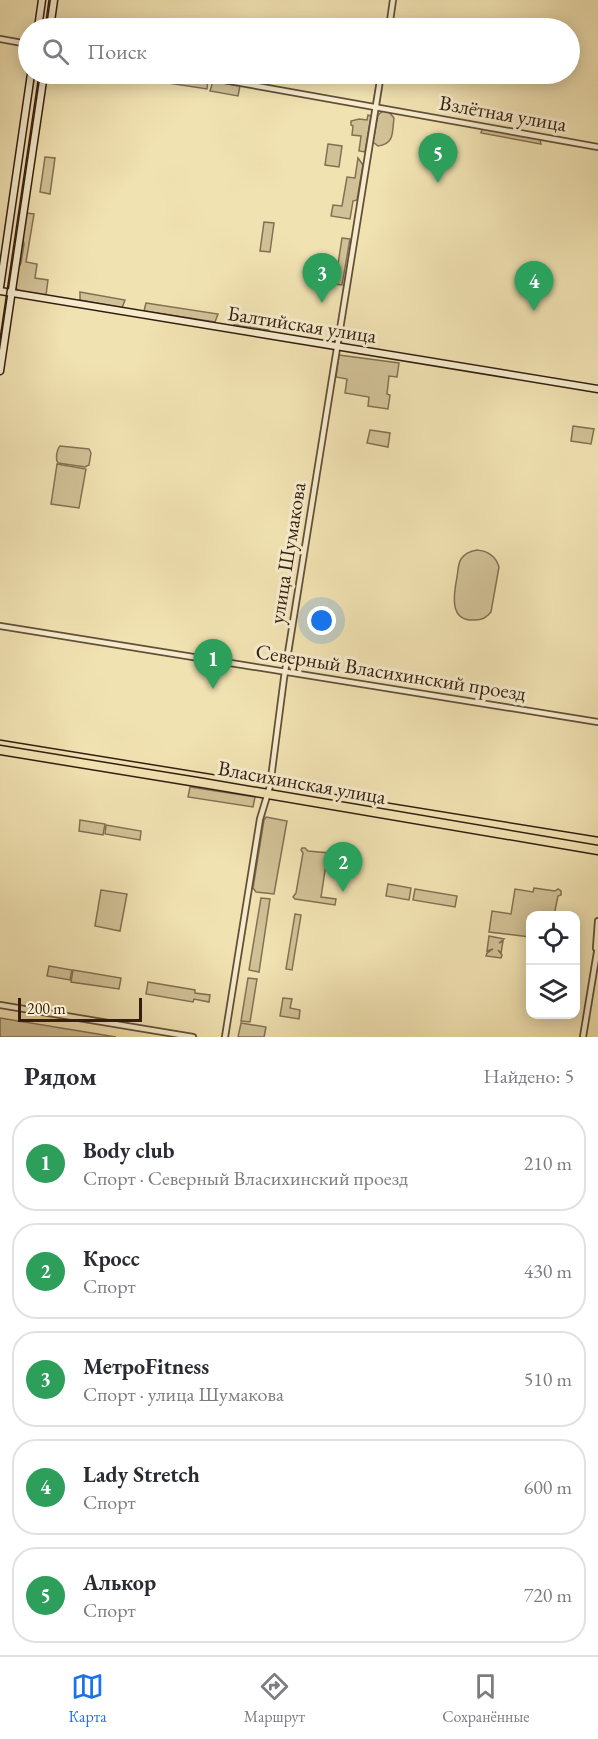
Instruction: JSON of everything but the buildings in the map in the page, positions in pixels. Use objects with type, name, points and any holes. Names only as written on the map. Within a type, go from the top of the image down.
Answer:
[{"type":"highway","name":"Власихинская улица","points":[[0,750],[598,850]]},
{"type":"main road","points":[[39,18],[42,0]]},
{"type":"main road","points":[[51,18],[54,0]]},
{"type":"main road","points":[[0,289],[30,84]]},
{"type":"main road","points":[[0,370],[3,328],[12,294],[43,84]]},
{"type":"main road","name":"Балтийская улица","points":[[0,289],[12,294],[598,389]]},
{"type":"street","points":[[390,18],[393,0]]},
{"type":"street","points":[[0,39],[18,42]]},
{"type":"street","name":"Взлётная улица","points":[[246,84],[598,147]]},
{"type":"street","name":"улица Шумакова","points":[[225,1037],[260,819],[270,786],[285,672],[379,84]]},
{"type":"street","name":"Северный Власихинский проезд","points":[[0,626],[598,722]]},
{"type":"street","points":[[582,1037],[597,949],[595,940],[598,921]]},
{"type":"street","points":[[0,1005],[193,1037]]},
{"type":"shaded area","points":[[174,84],[208,84],[207,89]]},
{"type":"shaded area","points":[[212,84],[240,86],[238,96],[210,91]]},
{"type":"shaded area","points":[[383,111],[389,112],[394,118],[393,132],[387,143],[378,146],[373,142],[378,115]]},
{"type":"shaded area","points":[[368,115],[371,116],[365,152],[359,151],[361,136],[352,135],[351,121],[367,120]]},
{"type":"shaded area","points":[[485,128],[540,139],[541,144],[481,133]]},
{"type":"shaded area","points":[[328,144],[342,146],[339,167],[325,165]]},
{"type":"shaded area","points":[[45,157],[55,158],[50,194],[40,192]]},
{"type":"shaded area","points":[[358,158],[363,165],[357,200],[353,201],[350,219],[331,216],[333,205],[342,206],[347,177],[355,178]]},
{"type":"shaded area","points":[[26,213],[34,214],[26,262],[37,264],[35,278],[48,280],[46,295],[18,291],[15,286],[24,244],[22,235]]},
{"type":"shaded area","points":[[264,222],[274,223],[270,252],[260,251]]},
{"type":"shaded area","points":[[342,238],[350,239],[342,285],[335,284]]},
{"type":"shaded area","points":[[80,292],[125,300],[122,308],[80,300]]},
{"type":"shaded area","points":[[146,303],[218,314],[215,322],[144,311]]},
{"type":"shaded area","points":[[235,317],[270,323],[269,330],[235,325],[233,323]]},
{"type":"shaded area","points":[[339,355],[399,363],[397,377],[389,376],[388,409],[368,406],[369,397],[345,393],[347,379],[336,377]]},
{"type":"shaded area","points":[[573,426],[594,429],[591,444],[571,441]]},
{"type":"shaded area","points":[[370,430],[390,433],[388,447],[367,443]]},
{"type":"shaded area","points":[[60,446],[89,449],[91,453],[89,465],[85,467],[58,463],[57,454]]},
{"type":"shaded area","points":[[57,464],[86,469],[79,508],[51,504]]},
{"type":"shaded area","points":[[477,550],[491,555],[499,567],[491,612],[482,619],[475,620],[460,616],[454,598],[461,559],[464,555]]},
{"type":"shaded area","points":[[190,787],[255,797],[253,807],[188,797]]},
{"type":"shaded area","points":[[266,817],[287,821],[274,894],[256,892],[253,888]]},
{"type":"shaded area","points":[[80,820],[105,824],[103,835],[79,831]]},
{"type":"shaded area","points":[[106,825],[141,831],[140,840],[105,834]]},
{"type":"shaded area","points":[[302,848],[308,851],[330,853],[327,858],[321,897],[336,899],[335,905],[293,897],[296,893]]},
{"type":"shaded area","points":[[388,884],[411,888],[409,900],[386,896]]},
{"type":"shaded area","points":[[534,888],[561,891],[555,911],[526,911],[526,937],[489,932],[492,911],[511,914],[515,889],[533,892]]},
{"type":"shaded area","points":[[415,889],[457,896],[455,907],[413,900]]},
{"type":"shaded area","points":[[101,890],[127,894],[120,931],[95,926]]},
{"type":"shaded area","points":[[261,898],[270,899],[259,972],[249,970]]},
{"type":"shaded area","points":[[295,914],[301,915],[292,970],[286,969]]},
{"type":"shaded area","points":[[489,936],[504,939],[499,943],[503,941],[501,953],[498,950],[502,955],[501,958],[486,956],[493,949],[487,951]]},
{"type":"shaded area","points":[[49,966],[72,970],[70,980],[47,976]]},
{"type":"shaded area","points":[[73,970],[121,978],[119,989],[71,982]]},
{"type":"shaded area","points":[[248,978],[257,979],[250,1022],[241,1021]]},
{"type":"shaded area","points":[[148,982],[195,990],[195,993],[210,995],[209,1002],[194,999],[193,1002],[146,994]]},
{"type":"shaded area","points":[[283,998],[292,999],[290,1008],[300,1010],[299,1019],[280,1016]]},
{"type":"shaded area","points":[[0,1018],[116,1037],[0,1037]]},
{"type":"shaded area","points":[[241,1023],[266,1027],[264,1037],[238,1037]]},
{"type":"tram line","points":[[46,18],[49,0]]},
{"type":"tram line","points":[[0,339],[38,84]]},
{"type":"tram line","points":[[0,740],[598,837]]},
{"type":"place","name":"Алькор","points":[[438,183]]},
{"type":"place","name":"МетроFitness","points":[[322,303]]},
{"type":"place","name":"Lady Stretch","points":[[534,311]]},
{"type":"place","name":"Body club","points":[[213,689]]},
{"type":"place","name":"Кросс","points":[[343,892]]}]
